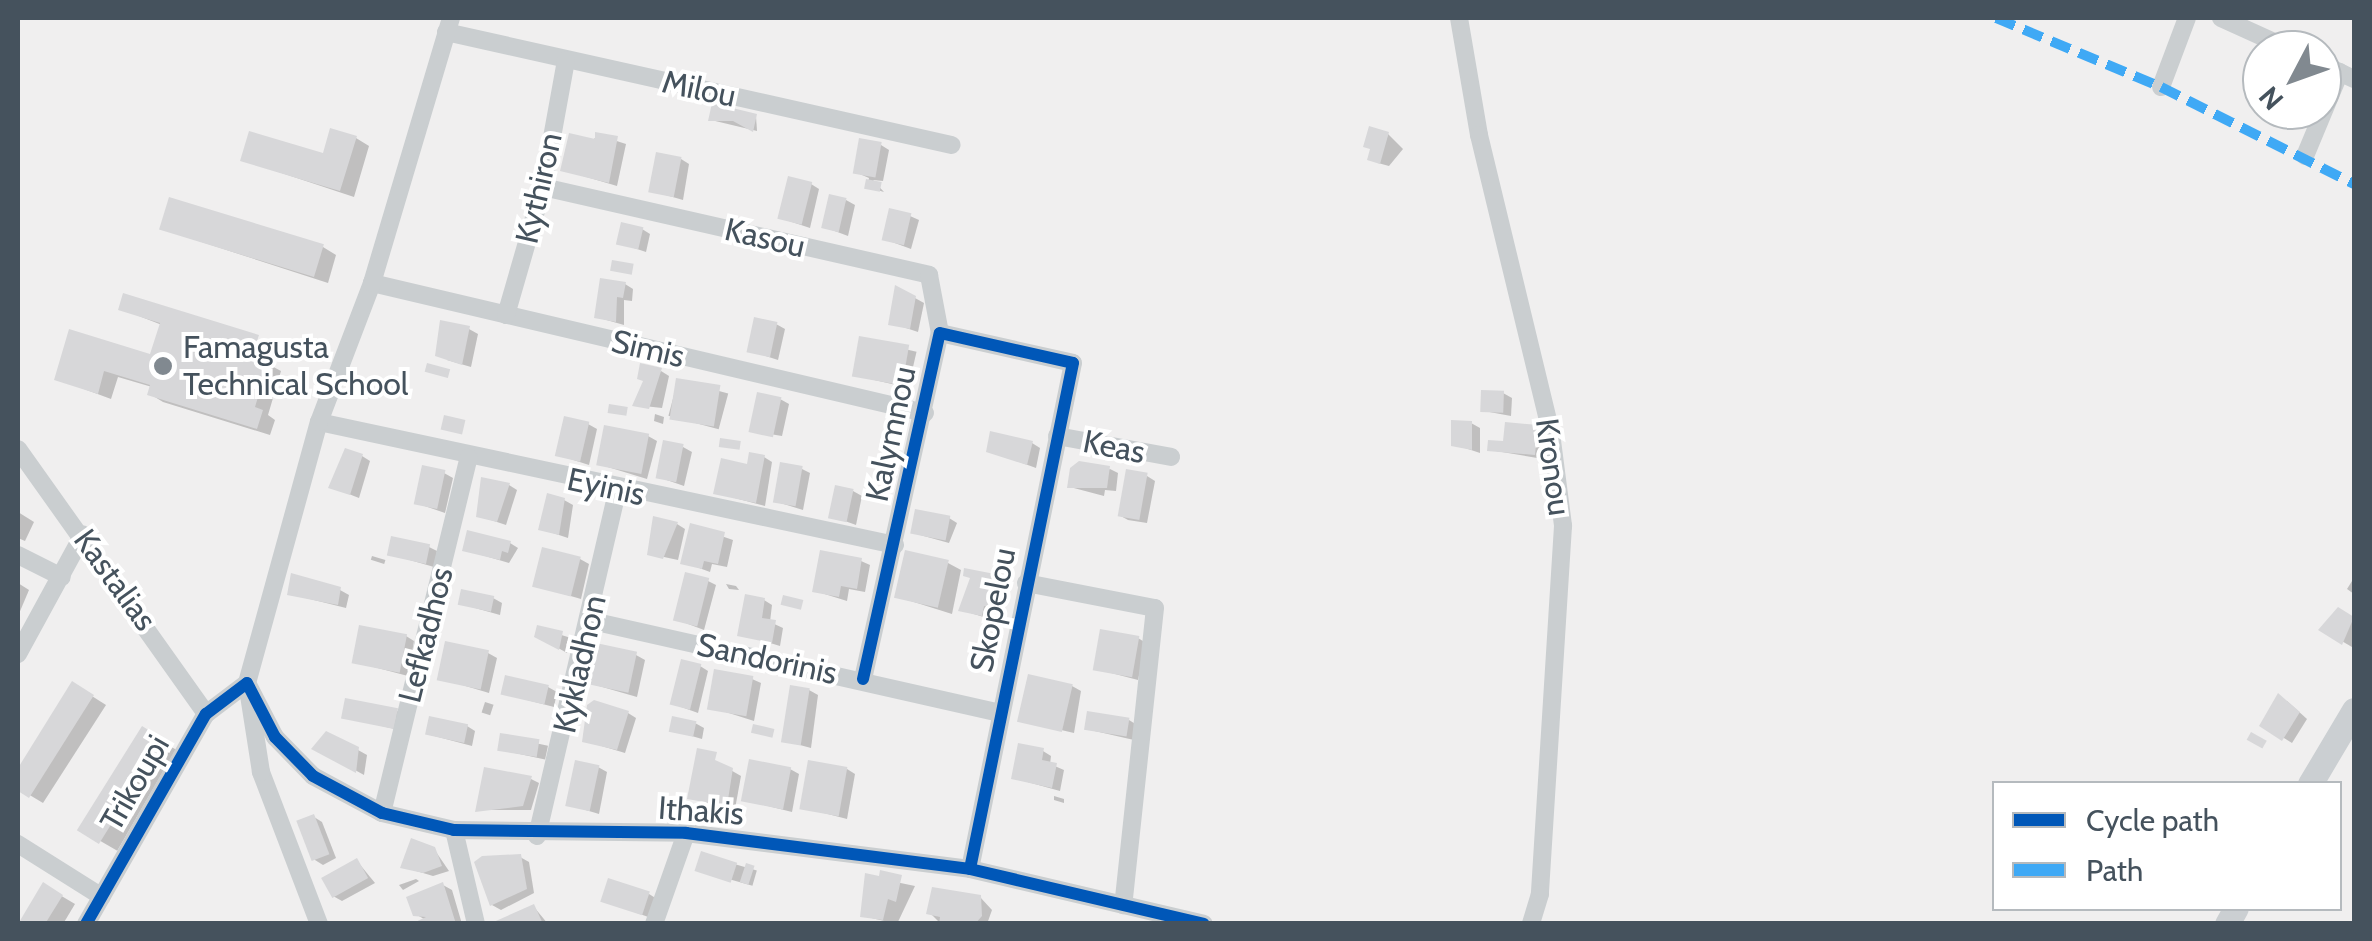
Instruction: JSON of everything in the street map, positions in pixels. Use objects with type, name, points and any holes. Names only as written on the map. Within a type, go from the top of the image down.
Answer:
[{"type":"main road","points":[[2312,781],[2354,710]]},
{"type":"street","name":"Kronou","points":[[1459,18],[1479,135],[1552,433],[1563,526],[1540,894],[1530,924]]},
{"type":"street","points":[[2161,86],[2187,18]]},
{"type":"street","points":[[2221,18],[2248,30]]},
{"type":"street","points":[[319,924],[260,772],[247,684],[319,422],[372,283],[448,24]]},
{"type":"street","name":"Milou","points":[[448,24],[566,60],[952,145]]},
{"type":"street","name":"Kythiron","points":[[506,315],[543,187],[566,60]]},
{"type":"street","points":[[2305,156],[2347,75]]},
{"type":"street","name":"Kasou","points":[[543,187],[929,275],[940,333]]},
{"type":"street","name":"Simis","points":[[372,283],[925,413]]},
{"type":"street","name":"Kalymnou","points":[[863,679],[940,333],[1072,363]]},
{"type":"street","name":"Skopelou","points":[[970,869],[1072,363]]},
{"type":"street","name":"Eyinis","points":[[319,422],[617,490],[895,546]]},
{"type":"street","name":"Keas","points":[[1058,436],[1170,457]]},
{"type":"street","name":"Kastalias","points":[[18,449],[83,535],[206,714]]},
{"type":"street","name":"Lefkadhos","points":[[382,813],[469,456]]},
{"type":"street","name":"Kykladhon","points":[[537,836],[592,621],[617,490]]},
{"type":"street","points":[[18,654],[83,535]]},
{"type":"street","points":[[18,555],[62,577]]},
{"type":"street","points":[[1026,583],[1156,608],[1123,905]]},
{"type":"street","name":"Sandorinis","points":[[592,621],[1001,713]]},
{"type":"street","name":"Ithakis","points":[[247,684],[275,737],[313,776],[382,813],[454,830],[537,836],[686,833],[970,869],[1204,924]]},
{"type":"street","name":"Trikoupi","points":[[86,924],[206,714],[247,684]]},
{"type":"street","points":[[454,830],[476,924]]},
{"type":"street","points":[[654,924],[686,833]]},
{"type":"street","points":[[18,844],[102,897]]},
{"type":"building","points":[[712,103],[757,114],[753,132],[733,121],[708,121]]},
{"type":"building","points":[[1369,126],[1389,132],[1380,164],[1367,160],[1370,149],[1363,147]]},
{"type":"building","points":[[330,128],[357,136],[340,191],[240,161],[249,131],[323,153]]},
{"type":"building","points":[[595,132],[618,136],[609,183],[560,171],[569,133],[595,139]]},
{"type":"building","points":[[859,138],[882,142],[875,177],[853,173]]},
{"type":"building","points":[[656,152],[682,157],[674,197],[648,192]]},
{"type":"building","points":[[788,176],[812,182],[802,225],[777,219]]},
{"type":"building","points":[[866,179],[882,182],[880,192],[864,189]]},
{"type":"building","points":[[829,194],[847,198],[839,232],[821,228]]},
{"type":"building","name":"Famagusta Technical School","points":[[169,197],[324,244],[314,277],[159,230]]},
{"type":"building","points":[[889,208],[911,213],[904,245],[882,240]]},
{"type":"building","points":[[621,222],[643,227],[638,250],[616,244]]},
{"type":"building","points":[[612,260],[634,264],[632,275],[610,271]]},
{"type":"building","points":[[600,278],[626,282],[623,298],[617,297],[616,322],[594,318]]},
{"type":"building","points":[[895,285],[916,296],[910,329],[888,325]]},
{"type":"building","name":"Famagusta Technical School","points":[[123,293],[259,335],[252,356],[269,361],[255,407],[263,410],[257,429],[147,395],[150,385],[104,371],[98,394],[54,380],[69,329],[150,354],[160,323],[118,310]]},
{"type":"building","points":[[754,317],[777,322],[770,357],[747,352]]},
{"type":"building","points":[[440,320],[470,326],[462,365],[435,356]]},
{"type":"building","points":[[859,336],[909,345],[902,385],[852,376]]},
{"type":"building","points":[[427,363],[450,369],[448,378],[425,372]]},
{"type":"building","points":[[640,363],[662,368],[649,409],[632,406],[643,381],[637,379]]},
{"type":"building","points":[[676,378],[720,385],[714,427],[669,419]]},
{"type":"building","points":[[1481,390],[1504,391],[1503,413],[1480,412]]},
{"type":"building","points":[[757,392],[781,397],[773,437],[748,432]]},
{"type":"building","points":[[609,404],[628,407],[626,416],[608,413]]},
{"type":"building","points":[[444,415],[465,420],[462,435],[441,430]]},
{"type":"building","points":[[564,416],[589,422],[580,462],[555,456]]},
{"type":"building","points":[[1451,420],[1472,421],[1472,450],[1451,446]]},
{"type":"building","points":[[1505,422],[1538,425],[1535,455],[1487,451],[1488,440],[1503,441]]},
{"type":"building","points":[[604,425],[649,434],[641,474],[596,465]]},
{"type":"building","points":[[990,431],[1033,441],[1027,465],[986,452]]},
{"type":"building","points":[[720,438],[741,441],[740,450],[719,447]]},
{"type":"building","points":[[663,440],[684,444],[676,482],[656,478]]},
{"type":"building","points":[[345,448],[363,454],[350,495],[328,488]]},
{"type":"building","points":[[749,452],[765,455],[756,503],[713,494],[721,458],[747,464]]},
{"type":"building","points":[[1079,461],[1110,466],[1107,488],[1067,488],[1070,468]]},
{"type":"building","points":[[780,462],[803,466],[796,506],[773,502]]},
{"type":"building","points":[[422,465],[445,470],[437,509],[414,504]]},
{"type":"building","points":[[1126,469],[1148,473],[1139,520],[1118,516]]},
{"type":"building","points":[[481,477],[510,483],[497,522],[476,517]]},
{"type":"building","points":[[835,485],[854,489],[847,522],[828,518]]},
{"type":"building","points":[[547,493],[565,498],[559,535],[538,530]]},
{"type":"building","points":[[915,509],[950,516],[946,540],[910,534]]},
{"type":"building","points":[[653,516],[678,522],[663,559],[647,555]]},
{"type":"building","points":[[690,523],[725,532],[718,564],[704,561],[702,569],[680,564]]},
{"type":"building","points":[[467,530],[511,541],[508,553],[502,551],[500,560],[462,551]]},
{"type":"building","points":[[391,536],[430,544],[426,564],[387,556]]},
{"type":"building","points":[[542,547],[581,557],[571,596],[532,587]]},
{"type":"building","points":[[820,550],[862,558],[857,589],[841,586],[839,597],[812,592]]},
{"type":"building","points":[[905,550],[949,560],[938,608],[894,598]]},
{"type":"building","points":[[964,568],[1000,575],[993,608],[984,606],[982,616],[958,611],[970,578],[963,576]]},
{"type":"building","points":[[685,572],[709,578],[697,627],[673,621]]},
{"type":"building","points":[[291,573],[341,587],[338,605],[287,595]]},
{"type":"building","points":[[461,589],[494,596],[491,612],[458,605]]},
{"type":"building","points":[[745,594],[765,598],[762,618],[776,620],[772,643],[737,636]]},
{"type":"building","points":[[783,595],[803,600],[801,610],[781,605]]},
{"type":"building","points":[[2338,607],[2354,617],[2342,645],[2318,630]]},
{"type":"building","points":[[359,625],[407,634],[400,673],[352,663]]},
{"type":"building","points":[[537,625],[563,631],[559,650],[534,637]]},
{"type":"building","points":[[1100,629],[1139,636],[1132,677],[1093,670]]},
{"type":"building","points":[[445,641],[489,650],[481,689],[437,680]]},
{"type":"building","points":[[596,643],[637,652],[628,693],[587,684]]},
{"type":"building","points":[[681,659],[701,664],[690,710],[670,705]]},
{"type":"building","points":[[714,669],[753,676],[746,716],[707,709]]},
{"type":"building","points":[[1028,674],[1073,684],[1062,732],[1017,722]]},
{"type":"building","points":[[505,675],[549,685],[544,705],[501,694]]},
{"type":"building","points":[[72,681],[94,695],[29,798],[18,791],[18,768]]},
{"type":"building","points":[[790,685],[810,688],[801,745],[781,742]]},
{"type":"building","points":[[2278,693],[2300,712],[2282,741],[2259,726]]},
{"type":"building","points":[[345,698],[398,708],[394,729],[341,719]]},
{"type":"building","points":[[594,700],[629,711],[617,750],[582,742],[587,705]]},
{"type":"building","points":[[1087,711],[1129,718],[1126,736],[1084,730]]},
{"type":"building","points":[[429,716],[468,724],[464,743],[425,735]]},
{"type":"building","points":[[672,716],[696,721],[693,737],[669,732]]},
{"type":"building","points":[[753,724],[774,729],[772,738],[751,733]]},
{"type":"building","points":[[142,726],[164,740],[99,844],[77,830]]},
{"type":"building","points":[[326,731],[359,747],[356,773],[311,749]]},
{"type":"building","points":[[2251,732],[2267,741],[2262,749],[2247,740]]},
{"type":"building","points":[[500,733],[540,739],[537,757],[497,751]]},
{"type":"building","points":[[1018,743],[1044,748],[1042,760],[1057,763],[1052,788],[1011,779]]},
{"type":"building","points":[[697,748],[717,752],[715,760],[733,768],[727,806],[687,799]]},
{"type":"building","points":[[749,759],[791,767],[783,809],[741,801]]},
{"type":"building","points":[[575,760],[599,765],[590,811],[565,806]]},
{"type":"building","points":[[808,760],[847,767],[839,816],[799,809]]},
{"type":"building","points":[[484,767],[532,776],[523,806],[475,812]]},
{"type":"building","points":[[314,814],[329,854],[312,861],[296,821]]},
{"type":"building","points":[[411,838],[435,847],[442,866],[423,873],[400,868]]},
{"type":"building","points":[[701,851],[737,863],[731,883],[695,871]]},
{"type":"building","points":[[521,854],[527,889],[490,906],[474,862],[482,856]]},
{"type":"building","points":[[357,858],[368,878],[332,898],[321,878]]},
{"type":"building","points":[[746,863],[755,866],[748,885],[740,882]]},
{"type":"building","points":[[880,870],[902,875],[896,902],[888,899],[883,920],[860,917],[865,873],[879,876]]},
{"type":"building","points":[[608,878],[650,892],[642,915],[600,902]]},
{"type":"building","points":[[43,882],[63,895],[45,924],[18,924]]},
{"type":"building","points":[[443,882],[456,924],[411,924],[426,917],[413,916],[406,897]]},
{"type":"building","points":[[932,887],[981,895],[982,916],[975,924],[939,924],[940,917],[926,914]]},
{"type":"building","points":[[534,904],[543,924],[489,924]]},
{"type":"marked path","points":[[1996,18],[2161,87],[2354,184]]},
{"type":"cycle path","points":[[863,679],[940,333],[1073,363],[970,869]]},
{"type":"cycle path","points":[[86,924],[206,714],[247,683],[275,737],[313,776],[382,813],[454,830],[686,833],[970,869],[1204,924]]},
{"type":"place","name":"Famagusta Technical School","points":[[163,366]]}]
